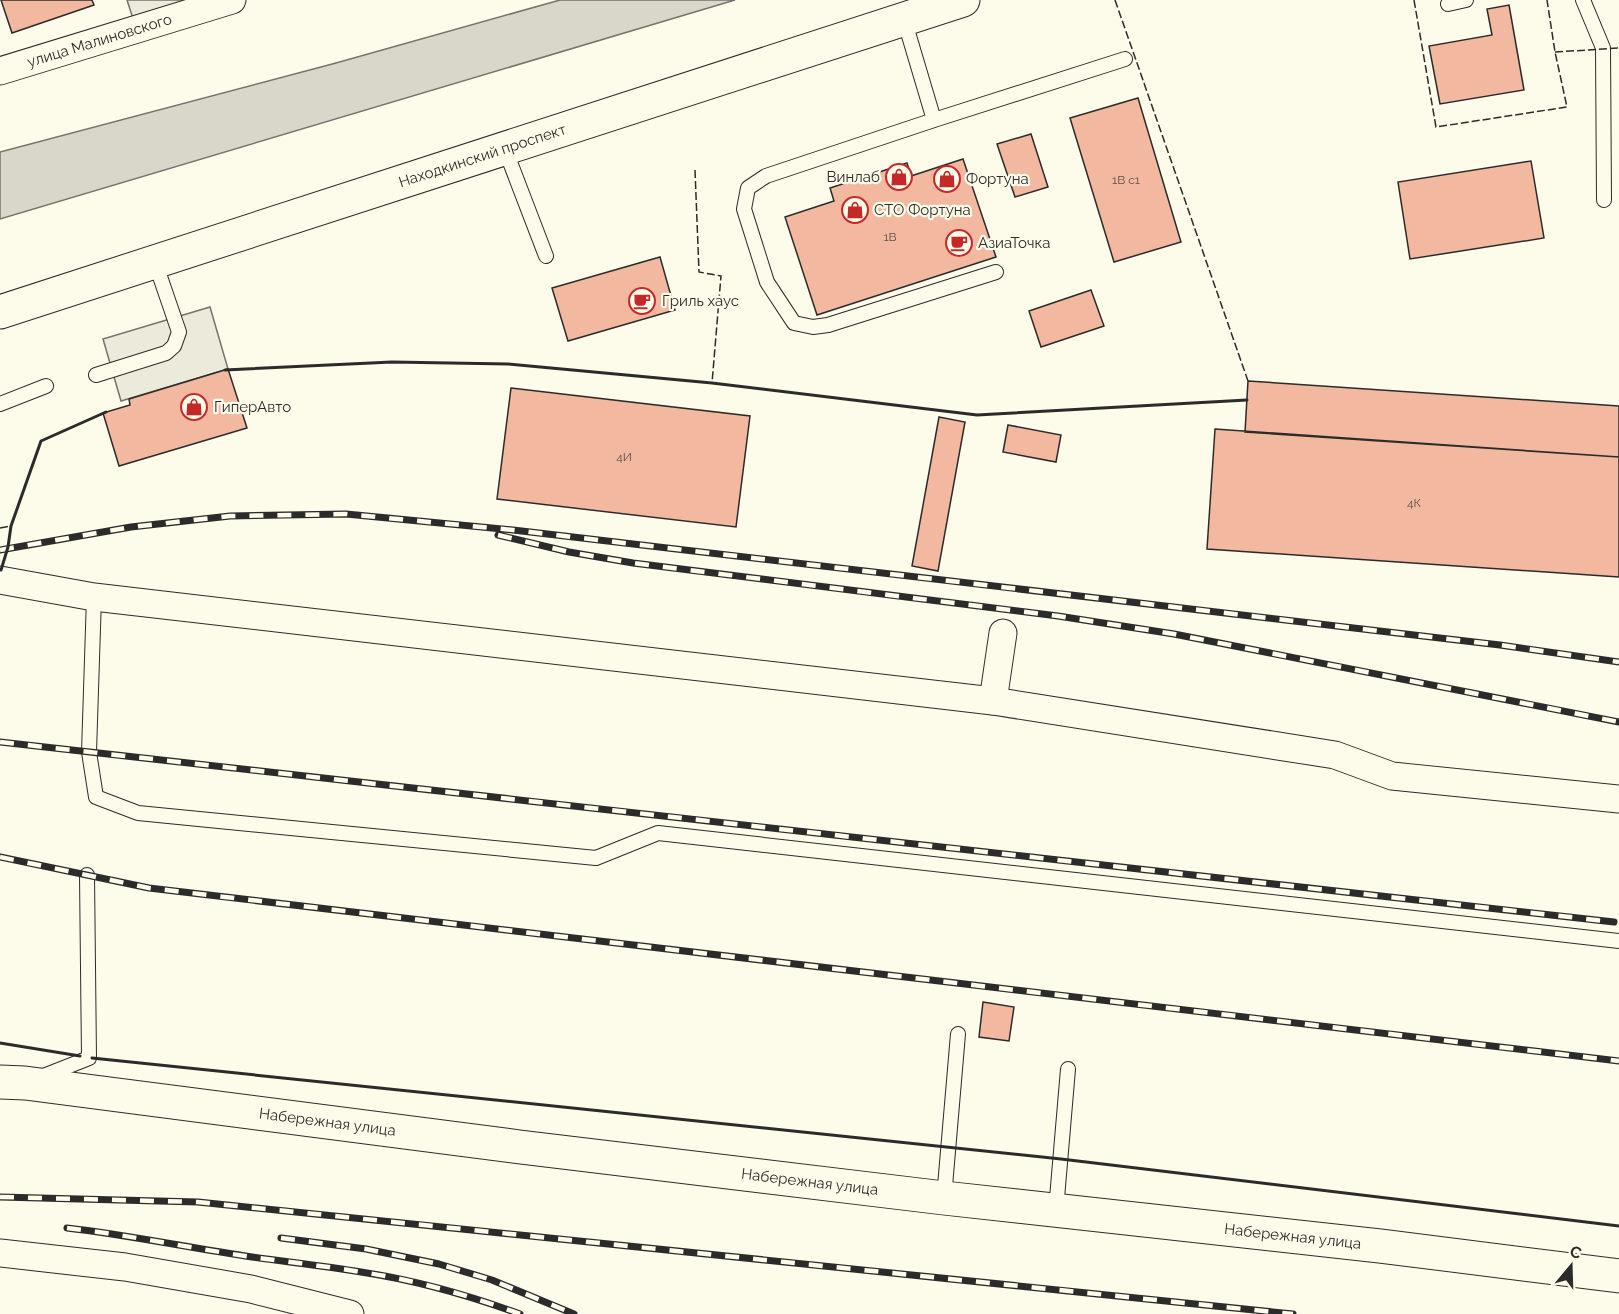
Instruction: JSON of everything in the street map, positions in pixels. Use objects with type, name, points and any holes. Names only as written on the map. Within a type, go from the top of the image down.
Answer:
[{"type":"main road","name":"Находкинский проспект","points":[[0,312],[963,0]]},
{"type":"main road","name":"Набережная улица","points":[[13,1082],[1056,1212],[1380,1246],[1619,1276]]},
{"type":"street","name":"улица Малиновского","points":[[0,71],[232,0]]},
{"type":"street","points":[[0,580],[94,597],[993,701],[1335,755],[1392,776],[1619,799]]},
{"type":"street","points":[[993,701],[1003,633]]},
{"type":"street","points":[[0,1253],[125,1267],[251,1289],[350,1314]]},
{"type":"lane","points":[[1448,4],[1466,0]]},
{"type":"lane","points":[[1582,0],[1604,48],[1604,200]]},
{"type":"lane","points":[[904,19],[934,120]]},
{"type":"lane","points":[[996,272],[828,325],[813,327],[794,323],[767,282],[744,208],[748,188],[766,176],[1125,59]]},
{"type":"lane","points":[[505,149],[546,256]]},
{"type":"lane","points":[[96,375],[166,353],[174,346],[179,332],[155,262]]},
{"type":"lane","points":[[0,404],[46,386]]},
{"type":"lane","points":[[94,597],[89,753],[96,797],[138,813],[596,858],[658,834],[1619,941]]},
{"type":"lane","points":[[13,1082],[89,1058],[87,875]]},
{"type":"lane","points":[[944,1198],[958,1034]]},
{"type":"lane","points":[[1056,1212],[1068,1069]]},
{"type":"shaded area","points":[[127,0],[232,0],[137,31]]},
{"type":"shaded area","points":[[560,0],[735,0],[0,219],[0,152],[336,63]]},
{"type":"shaded area","points":[[210,307],[228,369],[121,401],[103,339]]},
{"type":"building","points":[[1,0],[92,0],[94,5],[12,33]]},
{"type":"building","points":[[1509,5],[1524,90],[1440,104],[1429,46],[1492,35],[1487,9]]},
{"type":"building","points":[[1138,98],[1181,242],[1114,262],[1070,118]]},
{"type":"building","points":[[1031,134],[1048,187],[1015,197],[997,144]]},
{"type":"building","points":[[963,159],[996,257],[817,315],[785,217],[834,201],[830,188],[907,163],[911,176]]},
{"type":"building","points":[[1531,161],[1544,238],[1410,259],[1398,182]]},
{"type":"building","points":[[660,257],[675,310],[568,341],[552,288]]},
{"type":"building","points":[[1091,290],[1104,326],[1041,347],[1029,311]]},
{"type":"building","points":[[228,369],[247,428],[119,466],[103,413],[130,405],[129,399]]},
{"type":"building","points":[[1248,381],[1619,406],[1619,457],[1245,432]]},
{"type":"building","points":[[511,388],[750,416],[736,527],[497,499]]},
{"type":"building","points":[[939,417],[965,422],[938,571],[912,566]]},
{"type":"building","points":[[1008,425],[1061,435],[1056,462],[1003,452]]},
{"type":"building","points":[[1215,429],[1619,457],[1619,577],[1207,549]]},
{"type":"building","points":[[983,1002],[1014,1007],[1009,1041],[979,1037]]},
{"type":"railway","points":[[0,550],[131,527],[230,516],[346,514],[513,530],[1500,645],[1619,662]]},
{"type":"railway","points":[[498,535],[569,552],[633,563],[1058,616],[1174,634],[1619,722]]},
{"type":"railway","points":[[0,742],[1614,922]]},
{"type":"railway","points":[[0,857],[149,888],[1619,1061]]},
{"type":"railway","points":[[0,1197],[198,1202],[1293,1314]]},
{"type":"railway","points":[[67,1228],[381,1275],[441,1289],[520,1314]]},
{"type":"railway","points":[[281,1238],[366,1249],[439,1264],[492,1280],[574,1314]]},
{"type":"fence","points":[[1115,0],[1248,381]]},
{"type":"fence","points":[[1414,0],[1436,127],[1567,107],[1547,0]]},
{"type":"fence","points":[[1555,52],[1619,48]]},
{"type":"fence","points":[[695,170],[699,272],[721,276],[712,383]]},
{"type":"fence","points":[[0,528],[11,526]]},
{"type":"wall","points":[[225,370],[392,362],[508,364],[712,383],[977,415],[1247,400]]},
{"type":"wall","points":[[1,570],[11,526],[41,441],[106,412]]},
{"type":"wall","points":[[0,1043],[80,1056]]},
{"type":"wall","points":[[92,1058],[1061,1159],[1619,1226]]},
{"type":"place","name":"Винлаб","points":[[899,177]]},
{"type":"place","name":"Фортуна","points":[[947,179]]},
{"type":"place","name":"СТО Фортуна","points":[[855,210]]},
{"type":"place","name":"АзиаТочка","points":[[959,243]]},
{"type":"place","name":"Гриль хаус","points":[[642,301]]},
{"type":"place","name":"ГиперАвто","points":[[194,407]]}]
